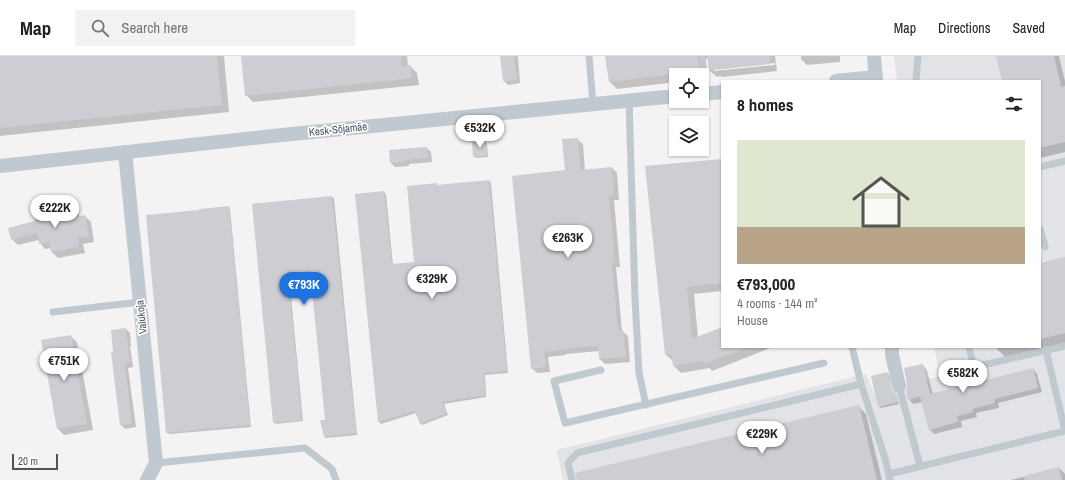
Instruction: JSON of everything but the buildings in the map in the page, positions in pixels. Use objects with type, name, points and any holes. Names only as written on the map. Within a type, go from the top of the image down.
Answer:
[{"type":"street","points":[[856,80],[876,79],[874,56]]},
{"type":"street","points":[[709,93],[721,92]]},
{"type":"street","name":"Kesk-Sõjamäe","points":[[0,166],[272,136],[669,97]]},
{"type":"street","name":"Valukoja","points":[[125,152],[156,463]]},
{"type":"street","points":[[892,348],[892,355],[899,386]]},
{"type":"street","points":[[147,480],[156,463]]},
{"type":"lane","points":[[589,56],[592,104]]},
{"type":"lane","points":[[702,56],[703,68]]},
{"type":"lane","points":[[916,80],[918,56]]},
{"type":"lane","points":[[629,100],[635,299],[639,376],[646,405]]},
{"type":"lane","points":[[1041,167],[1065,161]]},
{"type":"lane","points":[[1041,234],[1044,247]]},
{"type":"lane","points":[[53,312],[140,302]]},
{"type":"lane","points":[[969,348],[974,366],[1065,346]]},
{"type":"lane","points":[[852,348],[861,384],[890,477],[920,466],[1065,431],[1046,350]]},
{"type":"lane","points":[[601,370],[554,381],[565,423],[824,364]]},
{"type":"lane","points":[[572,480],[568,463],[578,453],[861,384]]},
{"type":"lane","points":[[899,386],[920,466]]},
{"type":"lane","points":[[156,463],[306,448],[332,469],[336,480]]},
{"type":"shaded area","points":[[894,56],[1065,56],[1065,480],[563,480],[557,450],[866,374],[874,393],[940,376],[934,348],[1041,348],[1041,80],[897,80]]}]
